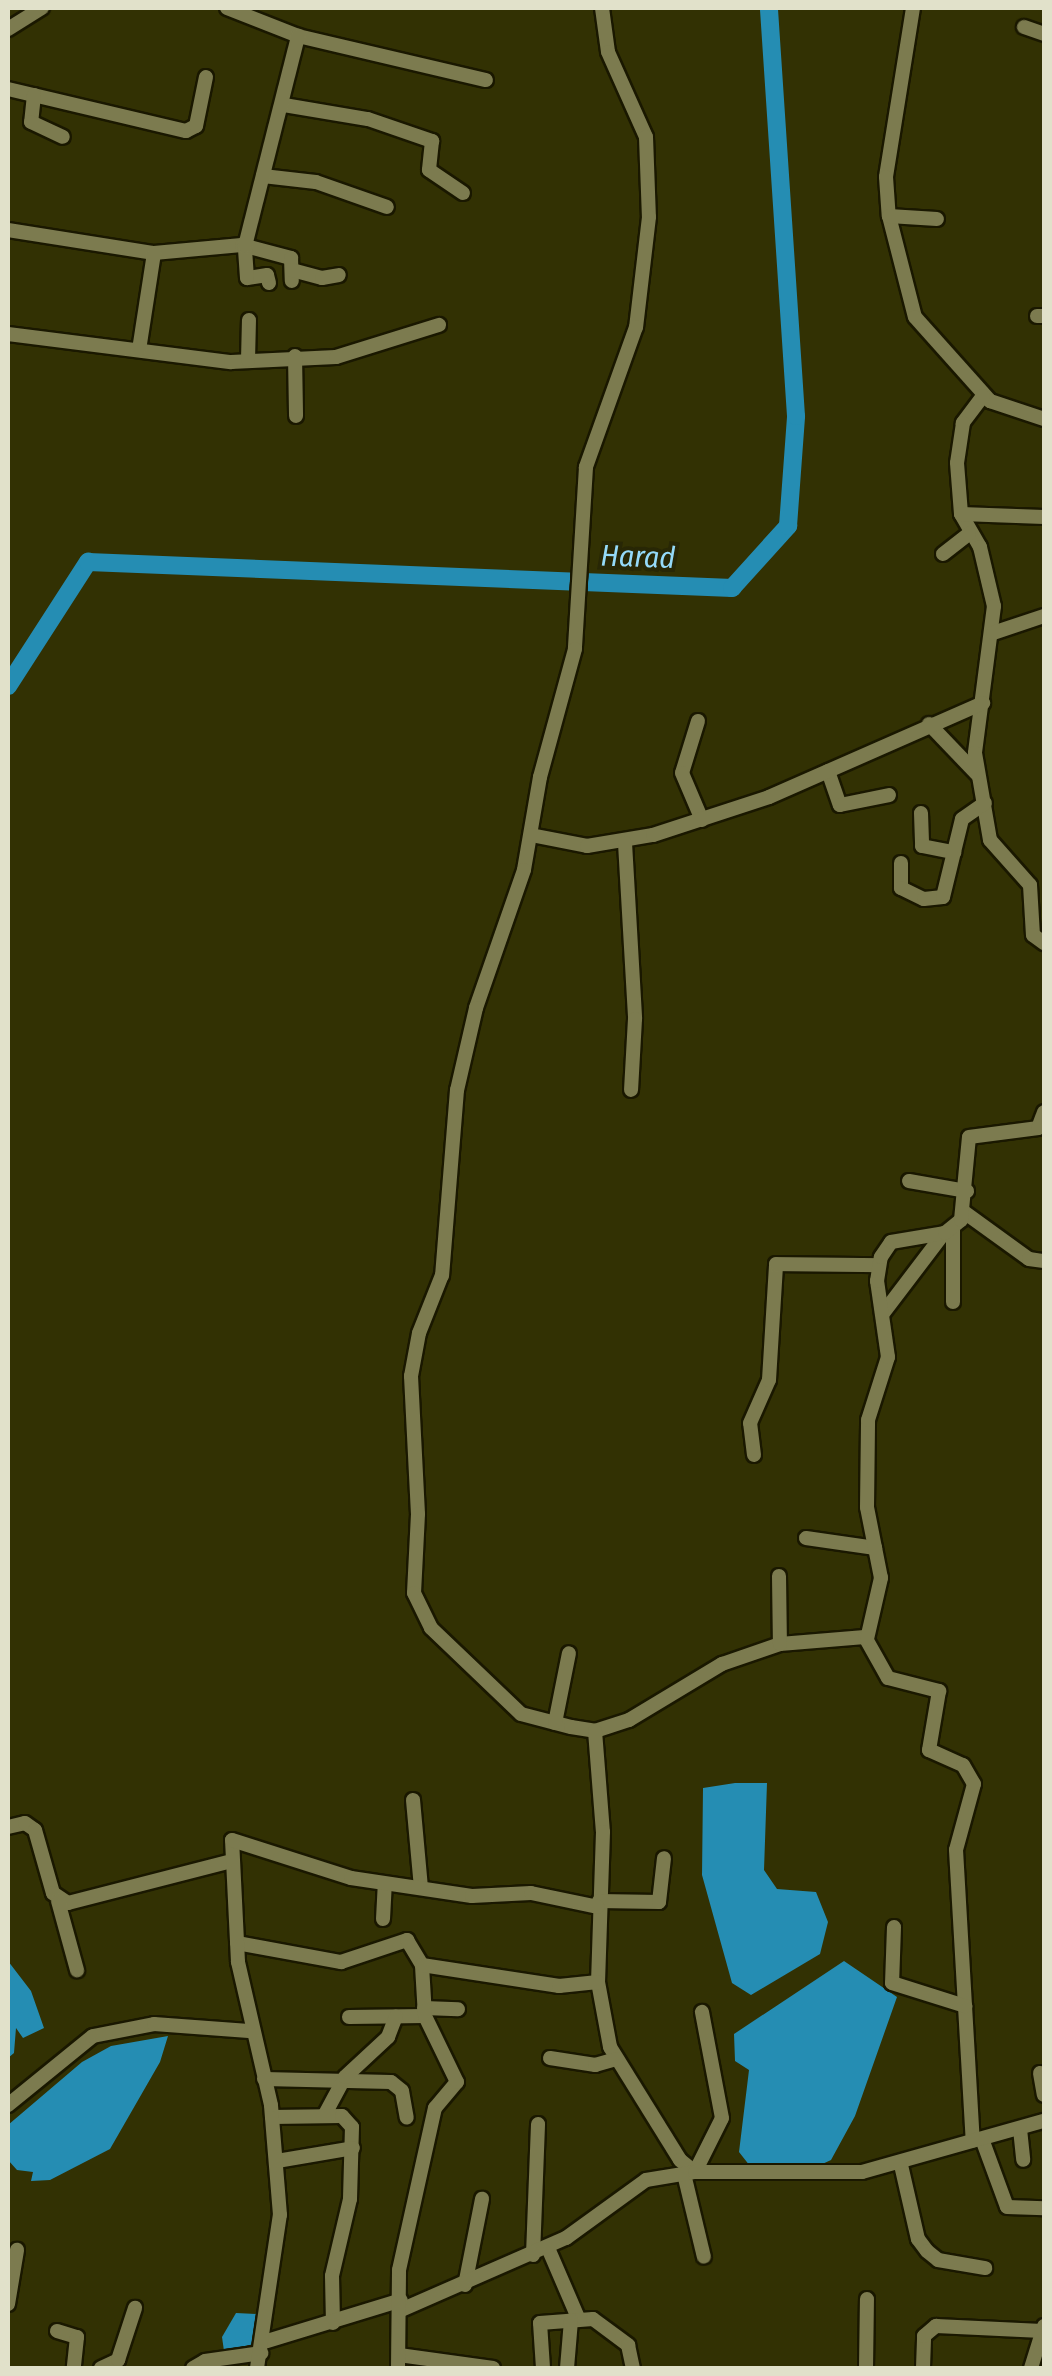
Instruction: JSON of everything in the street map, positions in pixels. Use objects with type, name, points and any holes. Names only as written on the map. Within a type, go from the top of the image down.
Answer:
[{"type":"street","points":[[8,28],[42,8]]},
{"type":"street","points":[[226,8],[298,36],[486,80]]},
{"type":"street","points":[[602,8],[608,52],[646,136],[650,217],[636,327],[586,467],[575,649],[531,834],[458,1090],[442,1275],[419,1332],[412,1376],[418,1514],[411,1574],[418,1610],[430,1628],[521,1714],[595,1731],[660,1704],[748,1651],[780,1644],[867,1639]]},
{"type":"street","points":[[913,8],[886,177],[889,216],[915,317],[984,396],[1012,413],[1044,419]]},
{"type":"street","points":[[1024,28],[1044,34]]},
{"type":"street","points":[[269,283],[267,275],[247,278],[245,246],[284,105],[298,36]]},
{"type":"street","points":[[8,89],[192,131],[206,77]]},
{"type":"street","points":[[34,95],[31,122],[64,137]]},
{"type":"street","points":[[284,105],[368,119],[432,142],[429,170],[463,193]]},
{"type":"street","points":[[263,176],[316,182],[388,207]]},
{"type":"street","points":[[889,216],[937,220]]},
{"type":"street","points":[[8,230],[154,253],[245,246],[291,258],[292,276],[339,275]]},
{"type":"street","points":[[138,350],[154,253]]},
{"type":"street","points":[[21,320],[14,335],[210,362],[336,357],[439,325]]},
{"type":"street","points":[[248,320],[248,360]]},
{"type":"street","points":[[295,356],[296,416]]},
{"type":"street","points":[[984,396],[963,422],[956,462],[961,514],[990,585],[993,634],[978,775],[990,840],[1030,885],[1032,934],[1044,942]]},
{"type":"street","points":[[961,514],[1044,518]]},
{"type":"street","points":[[943,554],[969,534]]},
{"type":"street","points":[[993,634],[1044,616]]},
{"type":"street","points":[[531,834],[587,846],[625,843],[702,820],[828,771],[983,703]]},
{"type":"street","points":[[698,722],[682,774],[702,820]]},
{"type":"street","points":[[929,724],[978,775]]},
{"type":"street","points":[[828,771],[840,805],[889,794]]},
{"type":"street","points":[[900,863],[901,888],[939,899],[949,887],[962,819],[985,803]]},
{"type":"street","points":[[920,814],[922,846],[954,852]]},
{"type":"street","points":[[625,843],[635,1020],[631,1090]]},
{"type":"street","points":[[884,1312],[964,1212],[967,1191],[963,1158],[970,1137],[1038,1128],[1044,1112]]},
{"type":"street","points":[[909,1181],[967,1191]]},
{"type":"street","points":[[964,1212],[1029,1260],[1044,1261]]},
{"type":"street","points":[[949,1231],[891,1242],[878,1265],[888,1357],[868,1420],[868,1507],[881,1578],[867,1639],[888,1678],[939,1692],[930,1750],[972,1773],[956,1850],[964,2006],[978,2140],[1007,2207],[1021,2212],[1044,2208]]},
{"type":"street","points":[[949,1231],[953,1302]]},
{"type":"street","points":[[754,1455],[750,1423],[769,1380],[776,1264],[878,1265]]},
{"type":"street","points":[[806,1538],[875,1548]]},
{"type":"street","points":[[779,1576],[780,1644]]},
{"type":"street","points":[[555,1723],[570,1653]]},
{"type":"street","points":[[595,1731],[604,1832],[598,1982],[616,2059],[689,2173],[704,2258]]},
{"type":"street","points":[[413,1800],[421,1888]]},
{"type":"street","points":[[8,1827],[25,1823],[36,1830],[77,1970]]},
{"type":"street","points":[[261,2355],[280,2215],[272,2118],[249,2031],[237,1943],[232,1840],[385,1885],[472,1896],[531,1893],[599,1904],[659,1902],[664,1858]]},
{"type":"street","points":[[58,1901],[232,1861]]},
{"type":"street","points":[[383,1919],[385,1885]]},
{"type":"street","points":[[894,1927],[892,1983],[964,2006]]},
{"type":"street","points":[[237,1943],[341,1962],[407,1940],[422,1965],[425,2012],[457,2082],[434,2108],[399,2270],[403,2362],[494,2368]]},
{"type":"street","points":[[422,1965],[559,1986],[598,1982]]},
{"type":"street","points":[[349,2017],[458,2009]]},
{"type":"street","points":[[689,2173],[722,2118],[702,2012]]},
{"type":"street","points":[[324,2116],[345,2077],[388,2037],[396,2016]]},
{"type":"street","points":[[8,2104],[93,2036],[154,2024],[249,2031]]},
{"type":"street","points":[[550,2058],[595,2065],[616,2059]]},
{"type":"street","points":[[1040,2073],[1044,2095]]},
{"type":"street","points":[[264,2078],[345,2077],[398,2086],[407,2118]]},
{"type":"street","points":[[272,2118],[348,2119],[352,2148],[350,2199],[332,2276],[334,2323]]},
{"type":"street","points":[[193,2368],[205,2361],[261,2355],[334,2323],[465,2285],[585,2228],[626,2190],[689,2173],[793,2176],[901,2165],[1044,2121]]},
{"type":"street","points":[[533,2255],[538,2124]]},
{"type":"street","points":[[1020,2129],[1023,2160]]},
{"type":"street","points":[[276,2161],[352,2148]]},
{"type":"street","points":[[901,2165],[918,2239],[927,2251],[938,2260],[985,2268]]},
{"type":"street","points":[[465,2285],[482,2198]]},
{"type":"street","points":[[548,2248],[575,2320],[568,2368]]},
{"type":"street","points":[[8,2304],[17,2250]]},
{"type":"street","points":[[866,2368],[867,2299]]},
{"type":"street","points":[[57,2331],[76,2337],[74,2367],[100,2368],[118,2360],[135,2308]]},
{"type":"street","points":[[543,2368],[540,2323],[575,2320],[596,2320],[628,2345],[633,2368]]},
{"type":"street","points":[[923,2368],[924,2336],[936,2326],[1044,2328],[1031,2368]]},
{"type":"water","points":[[767,1783],[764,1870],[777,1889],[816,1892],[828,1922],[820,1954],[751,1995],[732,1983],[702,1875],[703,1788]]},
{"type":"water","points":[[8,1961],[31,1991],[44,2028],[23,2038],[16,2028],[14,2053],[8,2058]]},
{"type":"water","points":[[844,1961],[897,1997],[855,2116],[831,2160],[818,2166],[750,2166],[739,2152],[749,2070],[735,2061],[734,2034]]},
{"type":"water","points":[[168,2036],[160,2062],[110,2149],[50,2180],[31,2181],[33,2172],[17,2170],[8,2160],[8,2125],[82,2062],[111,2046]]},
{"type":"water","points":[[236,2313],[258,2314],[258,2343],[224,2351],[222,2337]]},
{"type":"waterway","name":"Harad","points":[[8,686],[88,562],[732,588],[788,526],[796,416],[769,8]]}]
